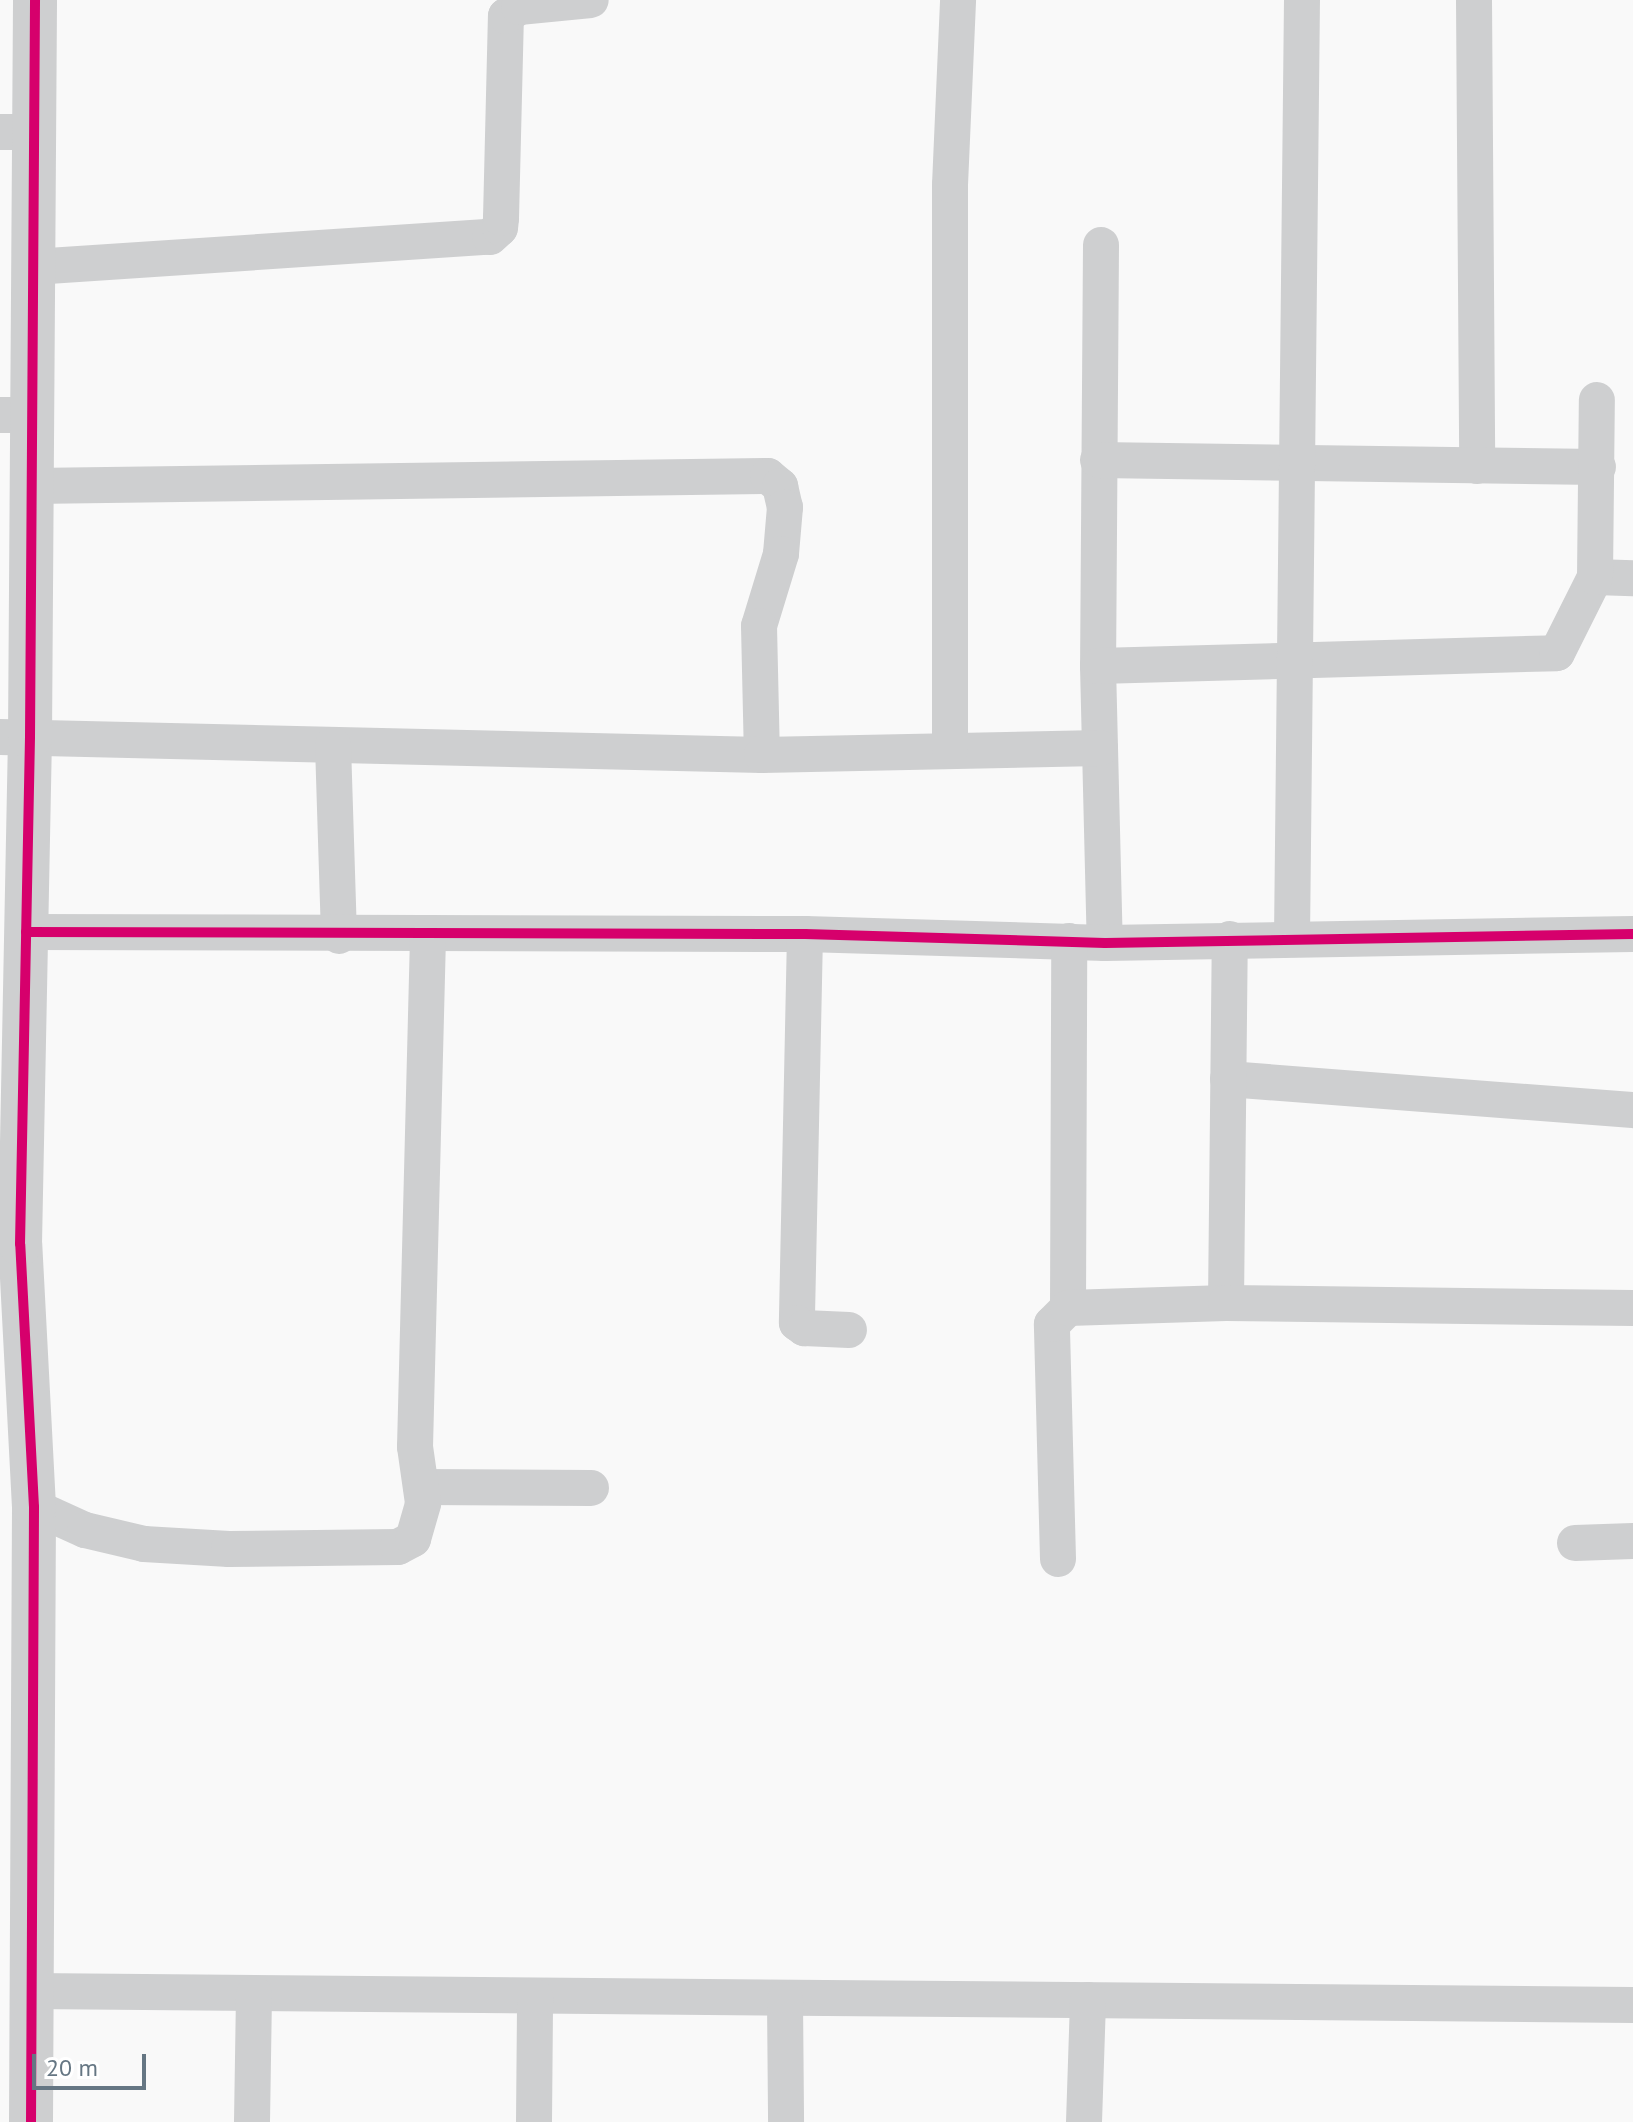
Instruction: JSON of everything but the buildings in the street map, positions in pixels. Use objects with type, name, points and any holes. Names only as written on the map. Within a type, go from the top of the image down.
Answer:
[{"type":"street","points":[[31,2122],[34,1507],[10,1244],[26,932],[15,737],[32,486],[16,415],[33,267],[17,132],[35,0]]},
{"type":"street","points":[[33,267],[490,237],[500,228],[501,218],[506,16],[519,7],[591,0]]},
{"type":"street","points":[[950,749],[950,185],[958,0]]},
{"type":"street","points":[[1292,938],[1293,462],[1302,0]]},
{"type":"street","points":[[1474,0],[1477,466]]},
{"type":"street","points":[[1101,245],[1098,666],[1105,943]]},
{"type":"street","points":[[1098,666],[1551,655],[1565,643],[1595,577],[1597,400]]},
{"type":"street","points":[[1098,460],[1598,467]]},
{"type":"street","points":[[32,486],[768,476],[780,486],[785,507],[781,554],[759,626],[762,755]]},
{"type":"street","points":[[1595,577],[1633,578]]},
{"type":"street","points":[[15,737],[762,755],[1100,748]]},
{"type":"street","points":[[333,745],[339,936]]},
{"type":"street","points":[[26,932],[339,936],[805,934],[1105,943],[1633,934]]},
{"type":"street","points":[[805,934],[797,1323],[804,1328],[849,1330]]},
{"type":"street","points":[[34,1507],[85,1530],[144,1544],[229,1549],[398,1547],[409,1544],[416,1534],[421,1487],[415,1447],[428,936]]},
{"type":"street","points":[[1226,1303],[1230,939]]},
{"type":"street","points":[[1068,1308],[1069,941]]},
{"type":"street","points":[[1228,1079],[1633,1110]]},
{"type":"street","points":[[1058,1559],[1052,1324],[1068,1308],[1226,1303],[1633,1308]]},
{"type":"street","points":[[421,1487],[591,1488]]},
{"type":"street","points":[[1575,1543],[1633,1541]]},
{"type":"street","points":[[31,1991],[785,2000],[1633,2005]]},
{"type":"street","points":[[252,2122],[254,1994]]},
{"type":"street","points":[[534,2122],[535,1997]]},
{"type":"street","points":[[785,2000],[786,2122]]},
{"type":"street","points":[[1084,2122],[1088,2000]]},
{"type":"cycle path","points":[[31,2122],[34,1507],[20,1244],[30,737],[35,0]]},
{"type":"cycle path","points":[[26,932],[805,934],[1105,943],[1633,934]]}]
